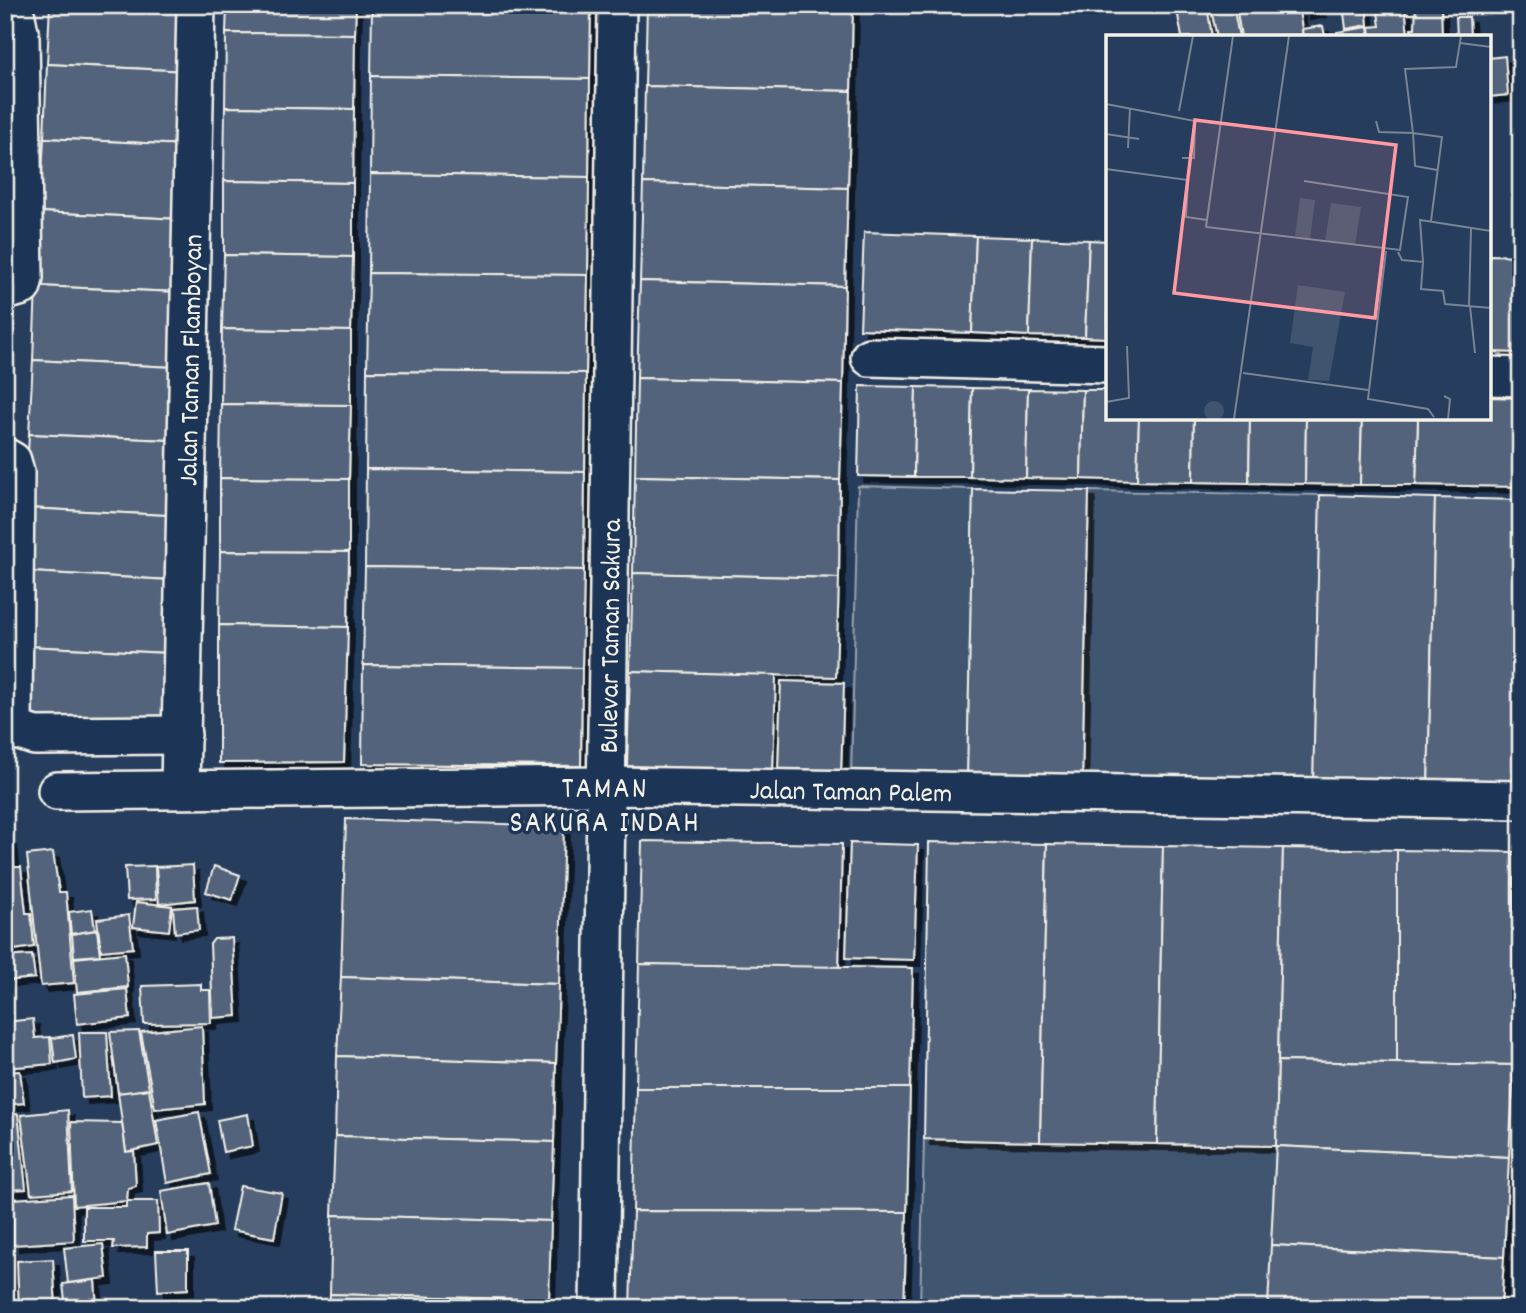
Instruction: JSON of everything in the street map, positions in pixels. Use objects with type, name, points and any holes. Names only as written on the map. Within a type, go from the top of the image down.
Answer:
[{"type":"street","name":"Jalan Taman Flamboyan","points":[[180,789],[196,5]]},
{"type":"street","name":"Bulevar Taman Sakura","points":[[599,1308],[617,5]]},
{"type":"street","points":[[5,10],[16,17],[19,37],[24,278],[22,286],[5,291]]},
{"type":"street","points":[[870,357],[1106,364]]},
{"type":"street","points":[[1491,376],[1521,377]]},
{"type":"street","points":[[5,457],[12,461],[15,472],[13,720],[20,731],[35,736],[182,726]]},
{"type":"street","name":"Jalan Taman Palem","points":[[57,791],[607,786],[1521,800]]},
{"type":"shaded area","points":[[858,486],[973,489],[967,780],[851,777]]},
{"type":"shaded area","points":[[1089,491],[1320,495],[1313,786],[1082,782]]},
{"type":"shaded area","points":[[924,1139],[1276,1146],[1268,1308],[920,1308]]},
{"type":"building","points":[[50,5],[191,5],[188,71],[47,64]]},
{"type":"building","points":[[227,5],[356,5],[355,34],[226,33]]},
{"type":"building","points":[[372,5],[591,5],[590,79],[371,76]]},
{"type":"building","points":[[647,5],[853,5],[851,91],[645,86]]},
{"type":"building","points":[[1176,5],[1207,5],[1212,35],[1182,35]]},
{"type":"building","points":[[1210,5],[1233,5],[1239,35],[1217,35]]},
{"type":"building","points":[[1236,5],[1298,5],[1303,35],[1241,35]]},
{"type":"building","points":[[1302,5],[1320,5],[1321,11],[1304,14]]},
{"type":"building","points":[[1343,5],[1366,5],[1368,25],[1346,29]]},
{"type":"building","points":[[1377,5],[1405,5],[1408,35],[1371,35],[1370,27],[1380,26]]},
{"type":"building","points":[[1416,5],[1441,5],[1442,35],[1411,35],[1411,28],[1415,28]]},
{"type":"building","points":[[1456,17],[1469,17],[1470,35],[1457,35]]},
{"type":"building","points":[[1323,26],[1325,35],[1303,35],[1302,29]]},
{"type":"building","points":[[1368,27],[1370,35],[1337,35],[1337,32]]},
{"type":"building","points":[[226,33],[355,34],[354,109],[225,107]]},
{"type":"building","points":[[1505,56],[1508,95],[1491,97],[1491,58]]},
{"type":"building","points":[[47,64],[188,71],[184,145],[44,138]]},
{"type":"building","points":[[371,76],[590,79],[589,177],[370,174]]},
{"type":"building","points":[[645,86],[851,91],[848,188],[643,183]]},
{"type":"building","points":[[225,107],[354,109],[353,183],[224,181]]},
{"type":"building","points":[[44,138],[184,145],[180,219],[40,212]]},
{"type":"building","points":[[370,174],[589,177],[588,275],[369,273]]},
{"type":"building","points":[[224,181],[353,183],[353,257],[224,255]]},
{"type":"building","points":[[643,183],[848,188],[845,286],[640,281]]},
{"type":"building","points":[[40,212],[180,219],[177,292],[36,286]]},
{"type":"building","points":[[864,232],[976,236],[972,333],[860,329]]},
{"type":"building","points":[[976,236],[1032,238],[1029,336],[972,333]]},
{"type":"building","points":[[1032,238],[1089,240],[1085,337],[1029,336]]},
{"type":"building","points":[[1089,240],[1106,241],[1106,338],[1085,337]]},
{"type":"building","points":[[224,255],[353,257],[351,331],[222,329]]},
{"type":"building","points":[[1491,255],[1521,256],[1521,353],[1491,352]]},
{"type":"building","points":[[369,273],[588,275],[586,373],[367,371]]},
{"type":"building","points":[[640,281],[845,286],[843,383],[637,378]]},
{"type":"building","points":[[36,286],[177,292],[173,367],[33,360]]},
{"type":"building","points":[[222,329],[351,331],[351,405],[221,404]]},
{"type":"building","points":[[33,360],[173,367],[169,440],[29,434]]},
{"type":"building","points":[[367,371],[586,373],[585,472],[366,469]]},
{"type":"building","points":[[637,378],[843,383],[840,480],[635,476]]},
{"type":"building","points":[[860,386],[916,387],[914,477],[858,476]]},
{"type":"building","points":[[916,387],[972,388],[970,477],[914,477]]},
{"type":"building","points":[[972,388],[1028,389],[1026,478],[970,477]]},
{"type":"building","points":[[1028,389],[1083,390],[1081,479],[1026,478]]},
{"type":"building","points":[[1083,390],[1106,390],[1106,420],[1139,420],[1137,481],[1081,479]]},
{"type":"building","points":[[1491,397],[1521,398],[1521,487],[1416,485],[1418,420],[1491,420]]},
{"type":"building","points":[[221,404],[351,405],[349,479],[220,478]]},
{"type":"building","points":[[1139,420],[1194,420],[1193,482],[1137,481]]},
{"type":"building","points":[[1194,420],[1250,420],[1249,483],[1193,482]]},
{"type":"building","points":[[1250,420],[1306,420],[1305,484],[1249,483]]},
{"type":"building","points":[[1306,420],[1362,420],[1360,485],[1305,484]]},
{"type":"building","points":[[1362,420],[1418,420],[1416,485],[1360,485]]},
{"type":"building","points":[[29,434],[169,440],[166,515],[25,508]]},
{"type":"building","points":[[366,469],[585,472],[584,570],[365,567]]},
{"type":"building","points":[[635,476],[840,480],[839,578],[633,573]]},
{"type":"building","points":[[220,478],[349,479],[349,552],[220,551]]},
{"type":"building","points":[[973,489],[1089,491],[1082,782],[967,780]]},
{"type":"building","points":[[1320,495],[1435,498],[1428,789],[1313,786]]},
{"type":"building","points":[[1435,498],[1521,500],[1521,791],[1428,789]]},
{"type":"building","points":[[25,508],[166,515],[170,580],[30,572]]},
{"type":"building","points":[[220,551],[349,552],[348,627],[219,625]]},
{"type":"building","points":[[365,567],[584,570],[582,668],[363,665]]},
{"type":"building","points":[[30,572],[170,580],[167,653],[26,646]]},
{"type":"building","points":[[633,573],[839,578],[836,677],[630,671]]},
{"type":"building","points":[[219,625],[348,627],[344,762],[219,763]]},
{"type":"building","points":[[26,646],[167,653],[163,727],[23,721]]},
{"type":"building","points":[[363,665],[582,668],[581,766],[362,764]]},
{"type":"building","points":[[630,671],[776,675],[773,771],[627,766]]},
{"type":"building","points":[[781,681],[844,683],[841,774],[778,772]]},
{"type":"building","points":[[346,819],[564,826],[559,984],[341,977]]},
{"type":"building","points":[[11,840],[14,867],[21,867],[26,913],[31,913],[34,947],[7,951],[5,841]]},
{"type":"building","points":[[642,841],[842,844],[839,968],[639,964]]},
{"type":"building","points":[[929,842],[1047,844],[1040,1142],[924,1139]]},
{"type":"building","points":[[850,843],[918,845],[914,960],[846,958]]},
{"type":"building","points":[[1047,844],[1163,846],[1157,1144],[1040,1142]]},
{"type":"building","points":[[1163,846],[1283,848],[1276,1146],[1157,1144]]},
{"type":"building","points":[[1283,848],[1397,850],[1397,1063],[1278,1061]]},
{"type":"building","points":[[1397,850],[1513,852],[1514,1065],[1397,1063]]},
{"type":"building","points":[[53,852],[59,892],[66,892],[74,983],[41,986],[27,855]]},
{"type":"building","points":[[193,865],[195,900],[159,904],[156,867]]},
{"type":"building","points":[[155,866],[156,899],[127,900],[125,867]]},
{"type":"building","points":[[214,866],[240,875],[232,900],[206,892]]},
{"type":"building","points":[[136,902],[172,906],[169,931],[133,927]]},
{"type":"building","points":[[197,906],[199,930],[175,933],[173,908]]},
{"type":"building","points":[[92,909],[95,930],[71,934],[69,912]]},
{"type":"building","points":[[129,915],[133,948],[101,951],[97,919]]},
{"type":"building","points":[[97,930],[100,955],[74,957],[72,934]]},
{"type":"building","points":[[232,938],[237,1016],[213,1018],[210,944],[214,939]]},
{"type":"building","points":[[125,953],[128,987],[77,992],[74,958]]},
{"type":"building","points":[[32,955],[35,978],[5,981],[5,957]]},
{"type":"building","points":[[639,964],[913,968],[910,1088],[636,1088]]},
{"type":"building","points":[[341,977],[559,984],[556,1063],[337,1056]]},
{"type":"building","points":[[201,984],[201,990],[210,990],[211,1023],[144,1024],[142,986]]},
{"type":"building","points":[[127,989],[130,1018],[77,1024],[74,994]]},
{"type":"building","points":[[33,1019],[35,1038],[50,1037],[52,1064],[5,1068],[5,1022]]},
{"type":"building","points":[[202,1026],[205,1104],[155,1109],[141,1032]]},
{"type":"building","points":[[139,1031],[149,1089],[118,1093],[110,1032]]},
{"type":"building","points":[[79,1032],[107,1032],[111,1096],[82,1098]]},
{"type":"building","points":[[73,1035],[76,1059],[55,1063],[52,1038]]},
{"type":"building","points":[[337,1056],[556,1063],[554,1142],[335,1136]]},
{"type":"building","points":[[1278,1061],[1514,1065],[1509,1157],[1276,1146]]},
{"type":"building","points":[[20,1071],[24,1103],[5,1105],[5,1072]]},
{"type":"building","points":[[636,1088],[910,1088],[907,1212],[633,1211]]},
{"type":"building","points":[[149,1089],[158,1145],[126,1152],[118,1093]]},
{"type":"building","points":[[68,1110],[72,1191],[31,1194],[21,1115]]},
{"type":"building","points":[[199,1112],[211,1174],[167,1183],[156,1120]]},
{"type":"building","points":[[18,1114],[26,1189],[5,1190],[5,1115]]},
{"type":"building","points":[[248,1114],[253,1146],[223,1152],[217,1120]]},
{"type":"building","points":[[71,1122],[122,1123],[126,1152],[134,1151],[136,1186],[128,1188],[127,1201],[74,1206]]},
{"type":"building","points":[[335,1136],[554,1142],[551,1221],[332,1215]]},
{"type":"building","points":[[1276,1146],[1509,1157],[1504,1257],[1271,1245]]},
{"type":"building","points":[[209,1183],[215,1226],[167,1235],[161,1191]]},
{"type":"building","points":[[240,1186],[282,1193],[274,1238],[231,1230]]},
{"type":"building","points":[[72,1195],[74,1241],[13,1245],[13,1199]]},
{"type":"building","points":[[126,1201],[158,1201],[159,1233],[147,1234],[147,1247],[113,1248],[114,1241],[84,1241],[84,1207],[126,1207]]},
{"type":"building","points":[[633,1211],[907,1212],[904,1308],[630,1308]]},
{"type":"building","points":[[332,1215],[551,1221],[549,1300],[330,1294]]},
{"type":"building","points":[[5,1232],[8,1232],[10,1260],[5,1261]]},
{"type":"building","points":[[103,1244],[107,1278],[68,1283],[64,1248]]},
{"type":"building","points":[[1271,1245],[1504,1257],[1501,1308],[1268,1308]]},
{"type":"building","points":[[156,1251],[188,1251],[188,1289],[158,1291]]},
{"type":"building","points":[[53,1259],[56,1308],[19,1308],[17,1261]]},
{"type":"building","points":[[5,1262],[9,1262],[12,1300],[5,1301]]},
{"type":"building","points":[[95,1280],[97,1308],[66,1308],[63,1284]]},
{"type":"building","points":[[330,1294],[549,1300],[548,1308],[329,1308]]},
{"type":"building","points":[[189,1303],[189,1308],[128,1308]]},
{"type":"district","name":"TAMAN SAKURA INDAH","points":[[605,804]]}]
